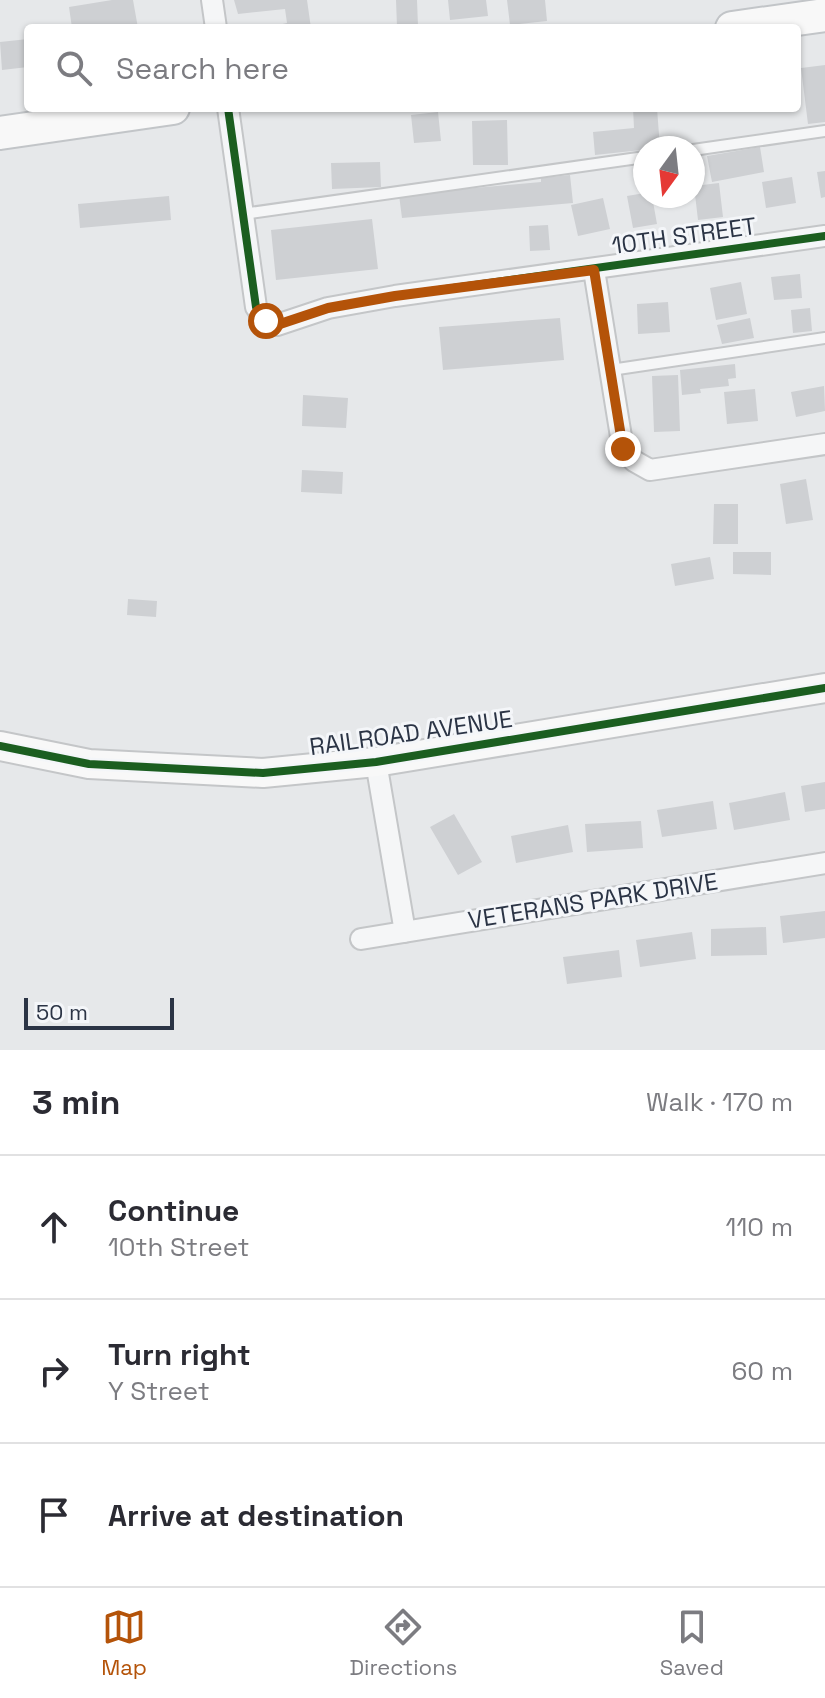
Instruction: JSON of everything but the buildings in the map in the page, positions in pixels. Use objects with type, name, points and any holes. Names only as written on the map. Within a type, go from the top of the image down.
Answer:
[{"type":"main road","points":[[761,24],[825,15]]},
{"type":"main road","points":[[0,133],[145,112]]},
{"type":"street","points":[[212,0],[215,24]]},
{"type":"street","points":[[229,112],[243,214]]},
{"type":"street","name":"10TH STREET","points":[[243,214],[256,307],[266,321],[277,325],[328,308],[395,296],[825,236]]},
{"type":"street","points":[[594,270],[623,449],[634,461],[650,470],[825,444]]},
{"type":"street","name":"RAILROAD AVENUE","points":[[0,746],[89,764],[263,773],[376,762],[825,688]]},
{"type":"street","points":[[376,762],[405,932]]},
{"type":"street","name":"VETERANS PARK DRIVE","points":[[361,939],[825,863]]},
{"type":"lane","points":[[705,148],[825,131]]},
{"type":"lane","points":[[243,214],[633,159]]},
{"type":"lane","points":[[611,370],[825,338]]},
{"type":"cycle path","points":[[229,112],[256,307],[266,321],[277,325],[328,308],[395,296],[825,236]]},
{"type":"cycle path","points":[[0,746],[89,764],[263,773],[376,762],[825,688]]},
{"type":"route","points":[[266,321],[277,325],[328,308],[395,296],[594,270],[623,449]]}]
